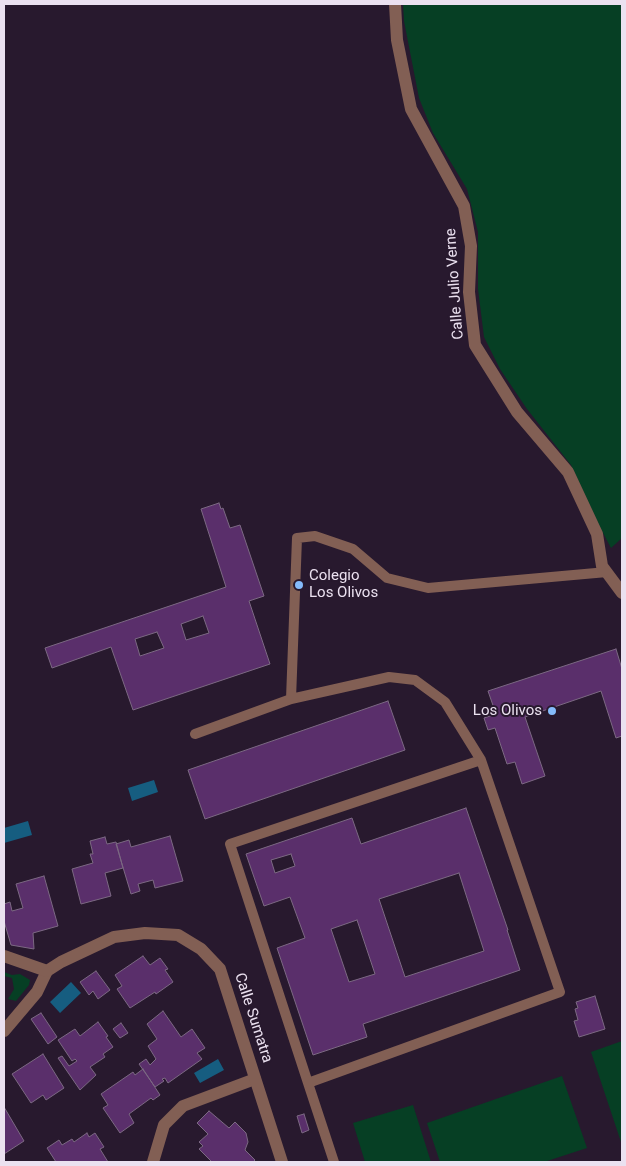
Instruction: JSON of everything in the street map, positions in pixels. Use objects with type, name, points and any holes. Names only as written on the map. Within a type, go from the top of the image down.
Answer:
[{"type":"street","name":"Calle Julio Verne","points":[[395,4],[397,40],[411,109],[464,206],[472,246],[469,292],[475,345],[517,412],[568,472],[597,534],[602,566],[622,592]]},
{"type":"street","name":"Calle Sumatra","points":[[47,971],[61,962],[114,937],[145,933],[178,935],[201,949],[220,969],[282,1162]]},
{"type":"street","points":[[4,956],[47,971],[37,992],[4,1031]]},
{"type":"street","points":[[153,1162],[164,1125],[183,1106],[255,1079]]},
{"type":"lane","points":[[291,700],[297,538],[315,536],[353,549],[387,578],[428,588],[607,572]]},
{"type":"lane","points":[[195,734],[291,700],[389,678],[415,680],[445,702],[481,760],[560,992],[308,1083]]},
{"type":"lane","points":[[334,1162],[230,844],[481,760]]},
{"type":"green space","points":[[403,4],[622,4],[622,538],[611,548],[571,465],[527,409],[500,369],[484,337],[478,289],[478,232],[467,189],[433,133],[419,98],[404,21]]},
{"type":"green space","points":[[4,972],[12,975],[20,974],[30,980],[29,985],[16,1001],[8,999],[14,989],[12,978],[4,976]]},
{"type":"green space","points":[[622,1041],[622,1141],[621,1142],[591,1052]]},
{"type":"green space","points":[[562,1076],[587,1148],[544,1162],[440,1162],[427,1123]]},
{"type":"green space","points":[[413,1105],[431,1162],[365,1162],[353,1123]]},
{"type":"water","points":[[154,780],[158,792],[132,801],[128,788]]},
{"type":"water","points":[[28,821],[32,835],[4,843],[4,828]]},
{"type":"water","points":[[71,982],[81,993],[60,1013],[50,1002]]},
{"type":"water","points":[[218,1059],[224,1070],[200,1083],[194,1073]]},
{"type":"building","points":[[219,503],[221,509],[223,508],[230,528],[240,525],[264,596],[249,601],[270,664],[133,710],[111,647],[52,668],[45,648],[226,587],[201,509]],"holes":[[[203,616],[209,633],[186,640],[181,624]],[[157,632],[164,648],[140,656],[135,639]]]},
{"type":"building","points":[[616,649],[622,669],[622,736],[616,738],[601,691],[525,717],[545,776],[522,784],[515,762],[507,764],[495,728],[488,730],[484,718],[496,714],[488,691]]},
{"type":"building","points":[[388,701],[405,750],[205,819],[188,770]]},
{"type":"building","points":[[466,808],[520,970],[363,1024],[367,1037],[313,1055],[277,948],[305,938],[290,897],[264,906],[246,854],[352,818],[361,844]],"holes":[[[291,854],[295,866],[275,873],[271,860]],[[459,873],[484,951],[405,977],[379,899]],[[357,920],[375,974],[349,982],[331,929]]]},
{"type":"building","points":[[170,836],[183,881],[155,888],[153,880],[138,884],[140,891],[131,894],[116,844],[129,840],[131,847]]},
{"type":"building","points":[[105,837],[107,844],[116,842],[123,868],[105,873],[111,896],[81,904],[72,869],[93,863],[90,854],[93,854],[90,841]]},
{"type":"building","points":[[44,876],[58,926],[33,933],[34,949],[11,945],[4,921],[4,904],[10,902],[12,911],[23,908],[16,884]]},
{"type":"building","points":[[143,956],[150,965],[160,958],[168,969],[165,970],[173,982],[130,1008],[117,989],[122,986],[115,975]]},
{"type":"building","points":[[96,971],[110,990],[98,999],[93,991],[89,995],[80,982]]},
{"type":"building","points":[[595,996],[605,1029],[579,1037],[574,1021],[578,1020],[575,1009],[578,1008],[576,1002]]},
{"type":"building","points":[[163,1011],[181,1037],[192,1029],[205,1048],[197,1053],[202,1059],[168,1083],[165,1078],[162,1079],[164,1081],[155,1087],[139,1064],[146,1059],[150,1065],[156,1059],[148,1046],[157,1039],[147,1024]]},
{"type":"building","points":[[41,1013],[57,1037],[48,1044],[31,1019]]},
{"type":"building","points":[[98,1022],[113,1047],[103,1054],[105,1057],[90,1067],[96,1075],[80,1090],[58,1058],[62,1056],[69,1066],[77,1061],[75,1059],[72,1061],[58,1040],[75,1029],[80,1036]]},
{"type":"building","points":[[121,1023],[128,1033],[120,1038],[113,1029]]},
{"type":"building","points":[[43,1054],[64,1088],[46,1100],[43,1095],[31,1103],[12,1074]]},
{"type":"building","points":[[143,1069],[160,1095],[153,1100],[151,1098],[129,1114],[134,1123],[120,1133],[103,1108],[108,1105],[101,1094],[133,1072],[135,1075]]},
{"type":"building","points":[[4,1107],[24,1141],[4,1154]]},
{"type":"building","points":[[209,1111],[229,1128],[235,1122],[246,1133],[248,1142],[245,1150],[255,1160],[253,1162],[212,1162],[199,1149],[203,1146],[199,1142],[208,1134],[197,1123]]},
{"type":"building","points":[[304,1114],[309,1130],[302,1133],[297,1116]]},
{"type":"building","points":[[87,1133],[89,1137],[95,1133],[104,1147],[100,1149],[108,1162],[56,1162],[47,1148],[59,1140],[62,1145],[72,1139],[74,1142]]},
{"type":"place","name":"Colegio Los Olivos","points":[[299,585]]},
{"type":"place","name":"Los Olivos","points":[[552,711]]}]
